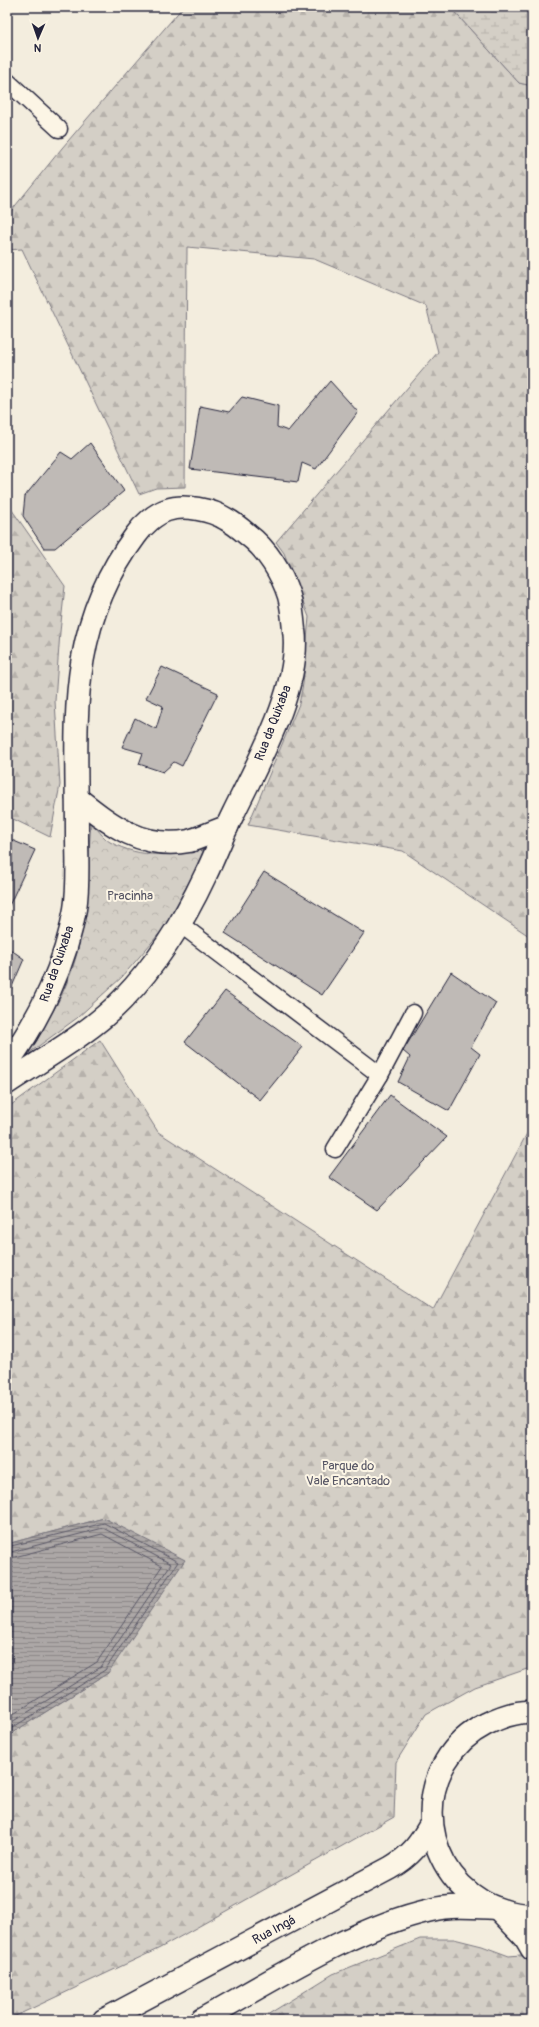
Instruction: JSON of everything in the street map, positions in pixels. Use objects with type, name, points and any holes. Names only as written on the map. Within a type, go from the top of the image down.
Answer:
[{"type":"street","name":"Rua da Quixaba","points":[[7,1063],[18,1048],[48,996],[74,910],[78,877],[76,704],[81,663],[88,629],[103,590],[124,550],[144,524],[168,509],[197,508],[225,517],[256,541],[278,571],[290,598],[296,642],[291,678],[279,714],[206,876],[180,924],[150,970],[120,1002],[90,1027],[7,1083]]},
{"type":"street","points":[[78,798],[107,822],[130,835],[160,842],[189,841],[227,827]]},
{"type":"street","points":[[532,1712],[524,1712],[498,1718],[473,1730],[454,1748],[439,1772],[432,1797],[431,1824],[438,1851],[451,1875],[470,1894],[497,1909],[525,1937],[532,1949]]},
{"type":"street","name":"Rua Ingá","points":[[104,2020],[400,1862],[418,1847],[431,1824]]},
{"type":"street","points":[[201,2020],[337,1946],[377,1928],[432,1910],[461,1907],[497,1909],[524,1915],[532,1915]]},
{"type":"lane","points":[[7,81],[58,129]]},
{"type":"lane","points":[[180,924],[380,1075]]},
{"type":"lane","points":[[335,1149],[380,1075],[413,1012]]},
{"type":"green space","points":[[183,7],[450,7],[519,83],[532,86],[532,938],[403,851],[248,825],[299,704],[303,684],[309,617],[284,553],[276,542],[438,352],[426,306],[314,259],[187,247],[185,487],[156,488],[139,494],[22,249],[7,250],[7,216],[62,148]]},
{"type":"green space","points":[[450,7],[532,7],[532,86],[519,83]]},
{"type":"green space","points":[[7,503],[65,586],[55,701],[60,785],[50,837],[7,816]]},
{"type":"green space","name":"Pracinha","points":[[91,822],[110,842],[146,854],[170,854],[207,849],[164,928],[122,977],[77,1018],[25,1056],[58,1003],[75,959],[84,914]]},
{"type":"green space","name":"Parque do Vale Encantado","points":[[100,1040],[158,1132],[433,1310],[532,1124],[532,1669],[527,1669],[475,1687],[426,1714],[396,1762],[394,1817],[160,1948],[7,2020],[7,1736],[108,1673],[104,1518],[7,1544],[7,1108]]},
{"type":"green space","points":[[420,1939],[454,1939],[482,1946],[509,1956],[532,1954],[532,2020],[259,2020],[333,1974]]},
{"type":"water","points":[[104,1518],[185,1560],[108,1673],[7,1736],[7,1544]]},
{"type":"building","points":[[330,381],[358,412],[316,469],[302,463],[298,482],[190,469],[200,406],[229,412],[242,397],[278,406],[277,427],[288,431]]},
{"type":"building","points":[[90,443],[124,491],[55,548],[44,548],[23,516],[25,496],[61,452],[72,459]]},
{"type":"building","points":[[162,667],[218,693],[182,766],[174,762],[163,772],[139,764],[143,753],[122,747],[135,718],[156,729],[163,706],[146,698]]},
{"type":"building","points":[[7,838],[35,850],[7,910]]},
{"type":"building","points":[[264,872],[364,933],[322,995],[225,933]]},
{"type":"building","points":[[7,947],[24,959],[11,989],[7,988]]},
{"type":"building","points":[[451,972],[496,1003],[471,1047],[480,1054],[449,1111],[398,1082],[410,1057],[403,1051]]},
{"type":"building","points":[[225,991],[303,1047],[260,1100],[185,1042]]},
{"type":"building","points":[[390,1095],[447,1137],[377,1210],[329,1177]]}]
